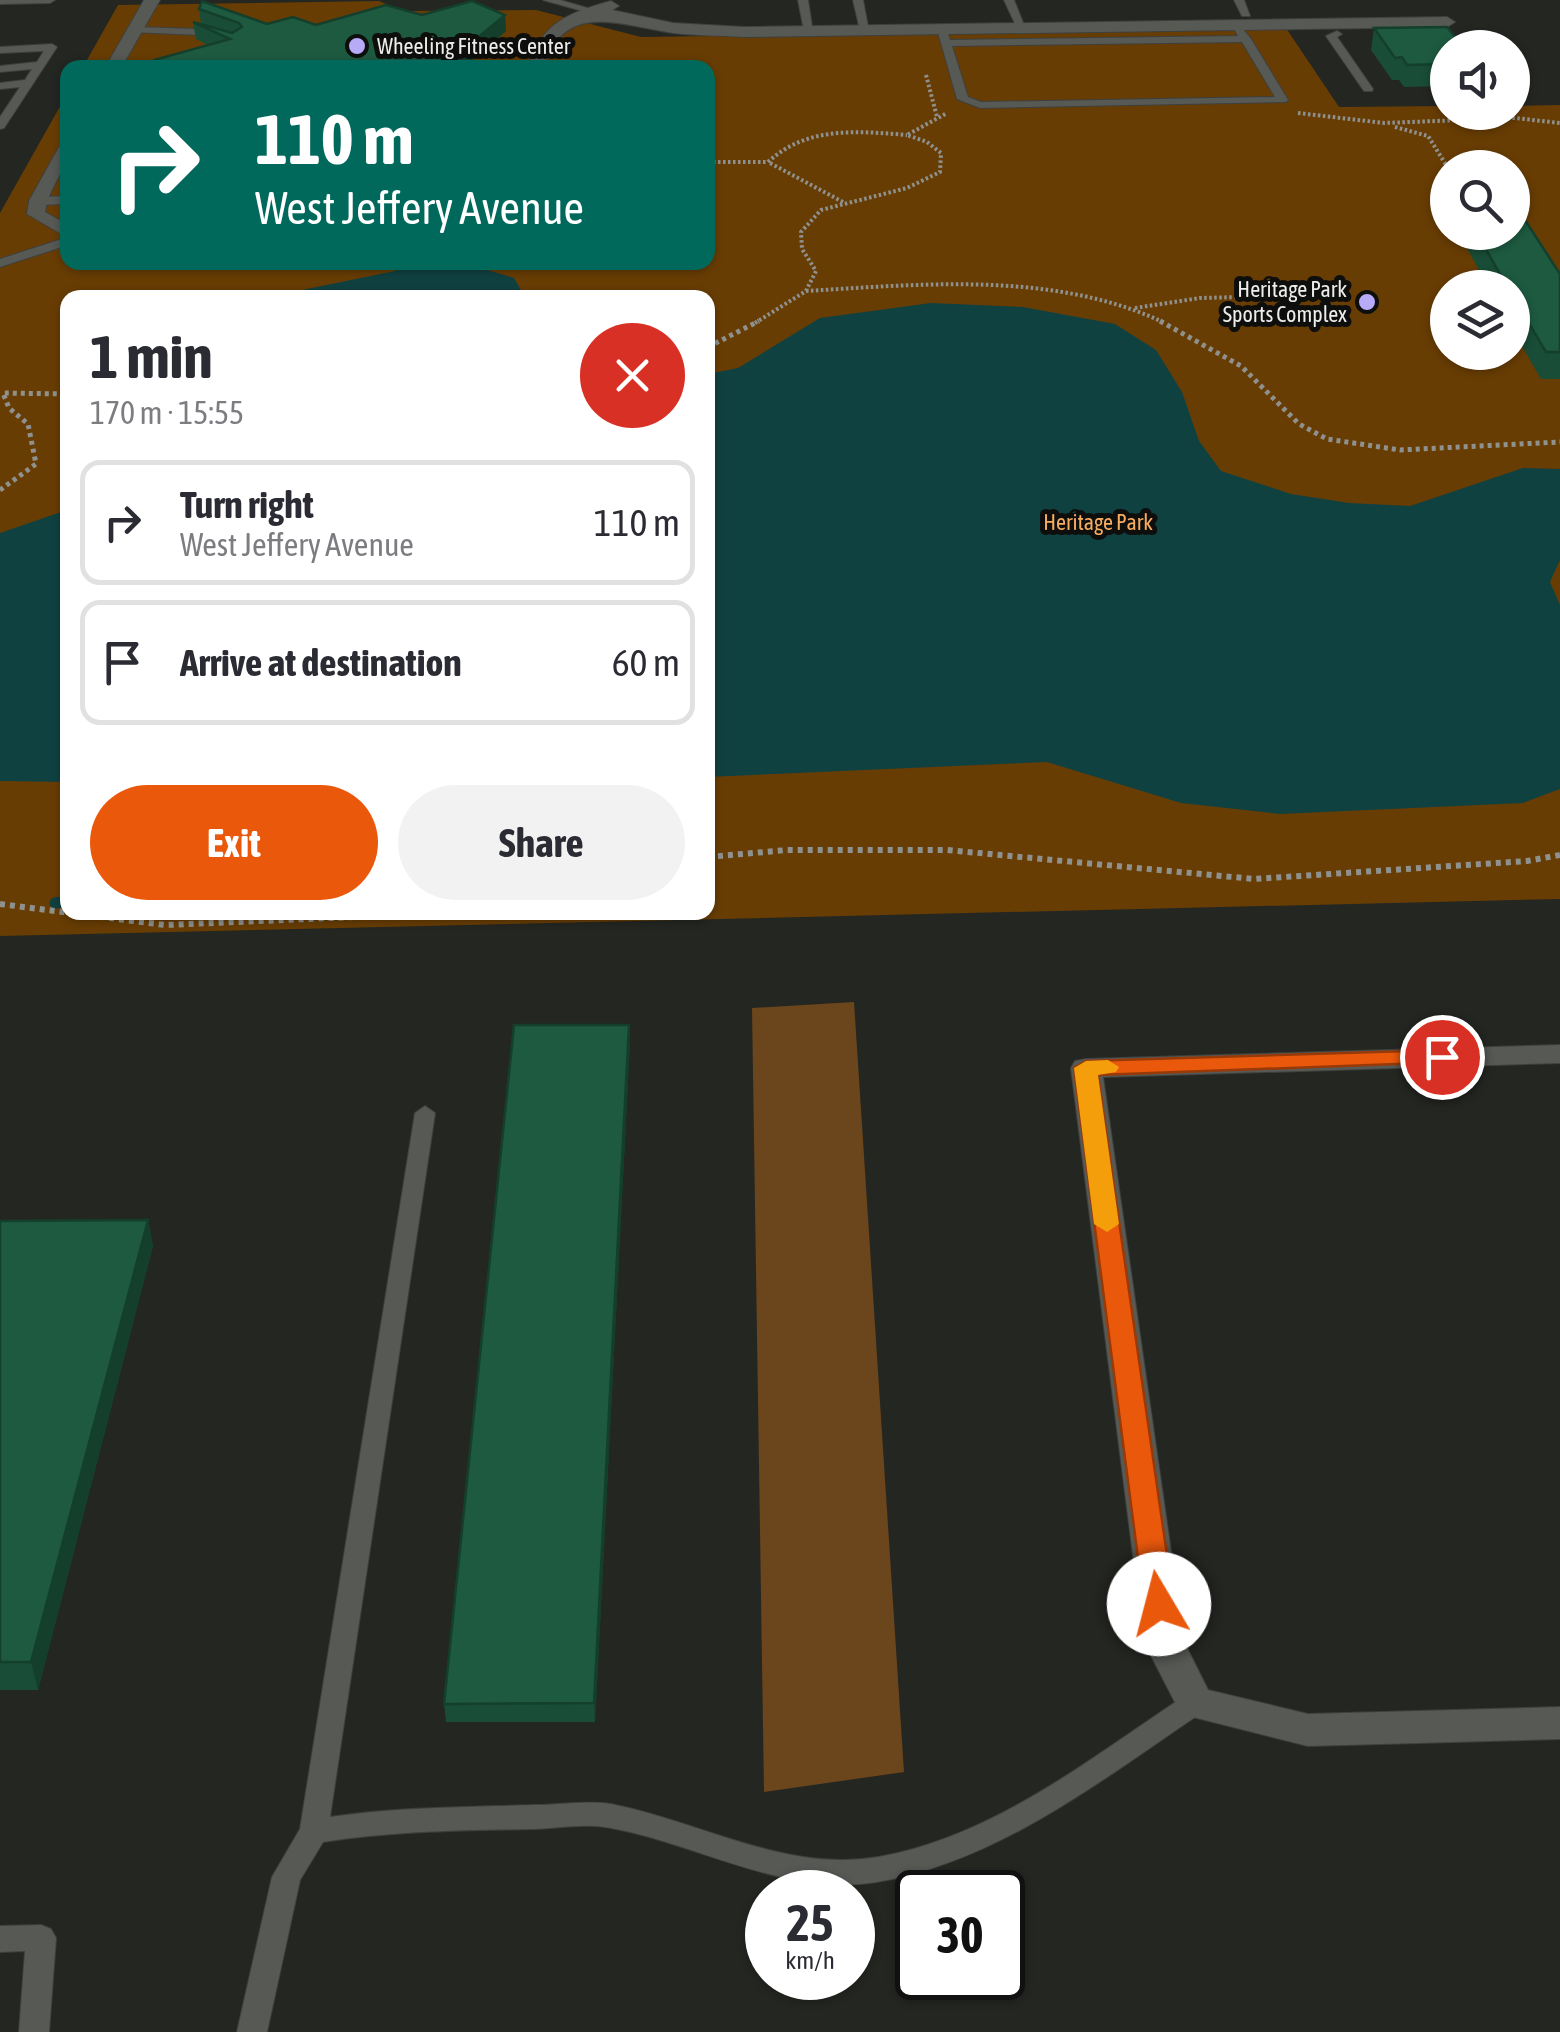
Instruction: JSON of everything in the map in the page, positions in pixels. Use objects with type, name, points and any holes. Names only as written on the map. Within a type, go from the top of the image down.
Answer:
[{"type":"street","points":[[117,60],[152,0]]},
{"type":"street","points":[[538,60],[546,36],[562,22],[638,0]]},
{"type":"street","points":[[592,11],[673,28],[865,30],[944,36],[1022,28],[1447,22],[1435,6]]},
{"type":"street","points":[[60,161],[38,201],[36,214],[60,231]]},
{"type":"street","points":[[1560,1054],[1086,1068],[1164,1642],[1195,1704],[1308,1730],[1560,1723]]},
{"type":"lane","points":[[0,1],[50,0]]},
{"type":"lane","points":[[548,0],[592,11]]},
{"type":"lane","points":[[804,0],[809,31]]},
{"type":"lane","points":[[858,0],[865,30]]},
{"type":"lane","points":[[1009,0],[1022,28]]},
{"type":"lane","points":[[1239,0],[1243,26],[1282,100],[980,105],[963,99],[944,36],[1243,26]]},
{"type":"lane","points":[[134,30],[199,32],[235,43]]},
{"type":"lane","points":[[1337,34],[1330,36],[1368,90]]},
{"type":"lane","points":[[0,50],[52,48],[0,126]]},
{"type":"lane","points":[[0,69],[41,65]]},
{"type":"lane","points":[[0,86],[29,83]]},
{"type":"lane","points":[[38,201],[60,200]]},
{"type":"lane","points":[[0,263],[60,240]]},
{"type":"lane","points":[[252,2032],[286,1877],[314,1832],[426,1112]]},
{"type":"lane","points":[[314,1832],[390,1821],[612,1816],[682,1839],[812,1868],[871,1871],[937,1856],[1044,1800],[1195,1704]]},
{"type":"lane","points":[[0,1939],[40,1938],[34,2032]]},
{"type":"path","points":[[907,134],[936,117]]},
{"type":"path","points":[[1384,124],[1428,136],[1437,150]]},
{"type":"path","points":[[1428,136],[1437,130]]},
{"type":"path","points":[[768,162],[778,150],[803,138],[842,132],[907,134],[928,142],[941,153],[940,172],[907,188],[820,210],[801,232],[802,249],[816,271],[806,291]]},
{"type":"path","points":[[715,162],[768,162],[844,202]]},
{"type":"path","points":[[715,344],[742,332],[806,291],[974,284],[1023,286],[1134,308],[1247,370],[1302,430],[1347,445],[1414,449],[1560,442]]},
{"type":"path","points":[[1134,308],[1200,298],[1284,296]]},
{"type":"path","points":[[0,490],[36,464],[28,424],[8,408],[1,393],[60,394]]},
{"type":"path","points":[[715,856],[786,850],[947,850],[1254,879],[1527,861],[1560,855]]},
{"type":"path","points":[[0,904],[60,912]]},
{"type":"path","points":[[120,920],[165,926],[292,920]]},
{"type":"green space","name":"Heritage Park","points":[[379,1],[402,11],[536,10],[641,37],[1286,28],[1339,107],[1430,106],[1430,130],[1530,130],[1530,106],[1560,105],[1560,899],[715,919],[715,290],[60,290],[60,920],[675,920],[0,936],[0,213],[60,106],[60,270],[715,270],[715,60],[87,60],[118,5]]},
{"type":"shaded area","points":[[854,1002],[904,1772],[764,1792],[752,1008]]},
{"type":"water","points":[[487,270],[514,278],[521,290],[302,290],[395,271]]},
{"type":"water","points":[[931,303],[1023,307],[1115,324],[1156,350],[1182,392],[1199,441],[1221,471],[1291,494],[1349,503],[1410,506],[1523,468],[1560,469],[1560,560],[1550,582],[1560,605],[1560,789],[1523,803],[1280,814],[1181,803],[1047,762],[715,777],[715,373],[738,368],[820,318]]},
{"type":"water","points":[[60,512],[60,782],[0,781],[0,533]]},
{"type":"building","points":[[202,1],[267,24],[293,17],[316,25],[386,5],[422,15],[472,1],[505,15],[459,53],[442,60],[154,60],[230,39],[193,22],[232,33],[242,27],[199,9]]},
{"type":"building","points":[[1374,28],[1449,30],[1430,30],[1430,64],[1407,65],[1402,57],[1395,58]]},
{"type":"building","points":[[1530,228],[1560,274],[1560,352],[1546,352],[1530,325],[1530,270],[1498,270],[1486,250],[1530,250]]},
{"type":"building","points":[[514,1025],[629,1025],[594,1703],[444,1704]]},
{"type":"building","points":[[148,1220],[31,1662],[0,1662],[0,1221]]},
{"type":"waterway","points":[[55,903],[60,902]]},
{"type":"slow traffic","points":[[1107,1224],[1086,1068],[1108,1067]]},
{"type":"place","name":"Wheeling Fitness Center","points":[[357,46]]},
{"type":"place","name":"Heritage Park Sports Complex","points":[[1367,302]]},
{"type":"route","points":[[1159,1604],[1086,1068],[1442,1057]]}]
